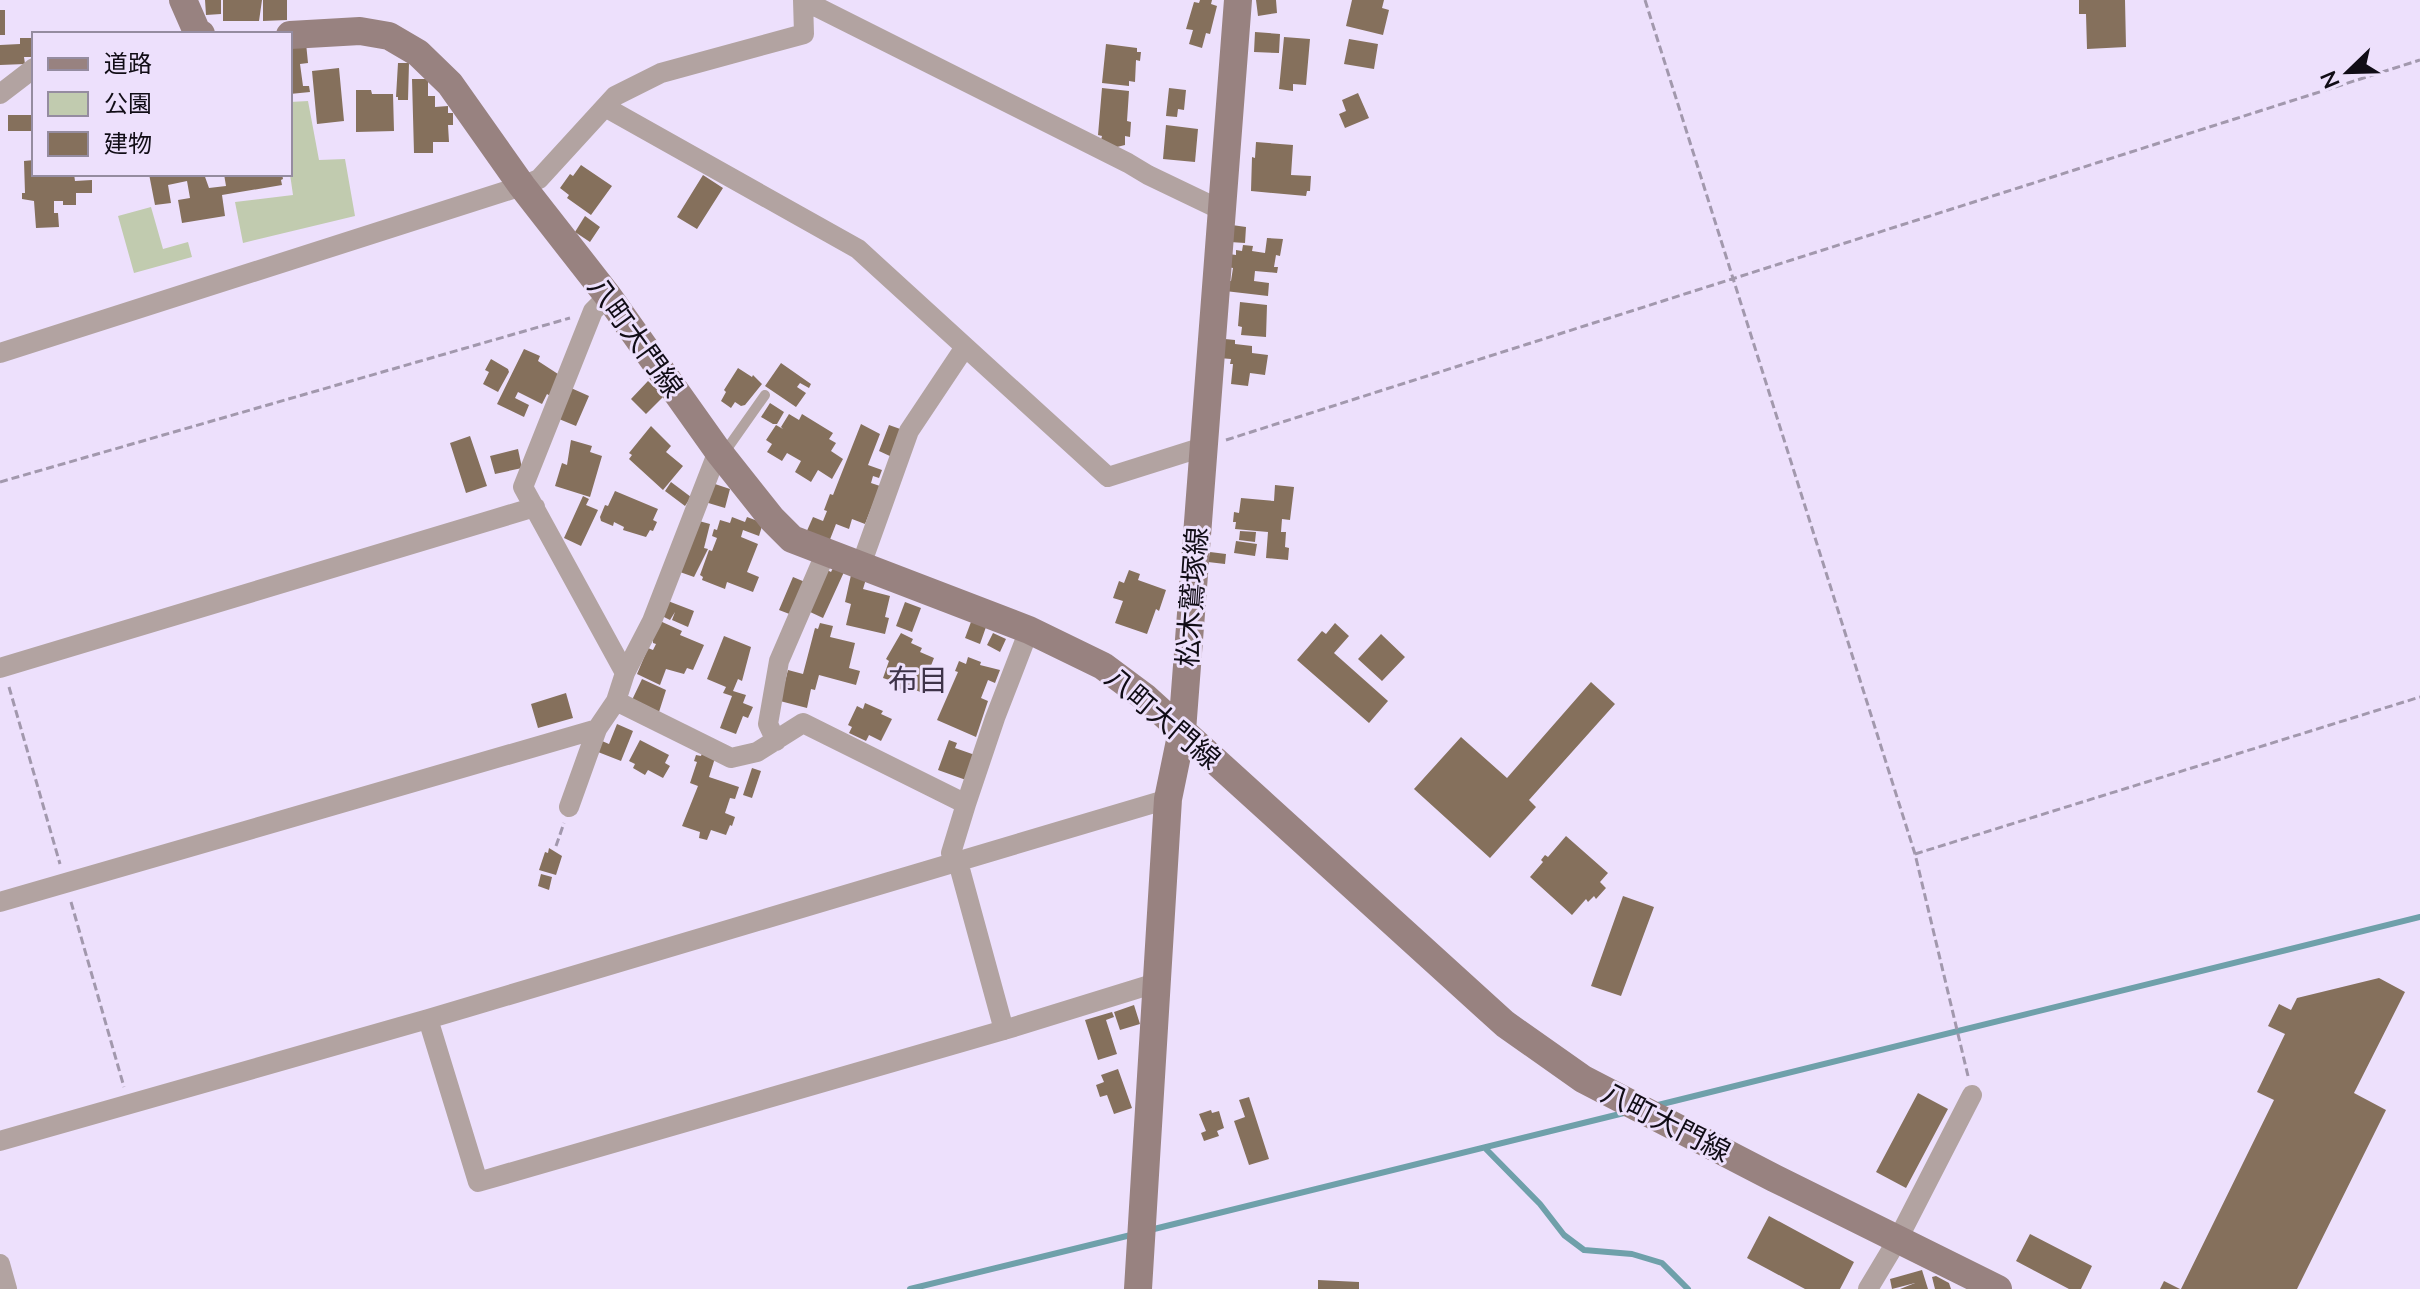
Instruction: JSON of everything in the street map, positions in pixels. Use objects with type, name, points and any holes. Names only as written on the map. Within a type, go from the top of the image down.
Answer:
[{"type":"main road","points":[[183,0],[197,32]]},
{"type":"main road","name":"松木鷲塚線","points":[[1139,1279],[1168,799],[1182,731],[1238,0]]},
{"type":"main road","name":"八町大門線","points":[[292,35],[360,31],[389,36],[418,53],[450,84],[601,304],[772,519],[792,539],[1029,630],[1103,666],[1146,698],[1505,1024],[1583,1079],[1998,1289]]},
{"type":"street","points":[[0,353],[539,179],[615,96],[661,73],[804,34],[803,0],[1221,210]]},
{"type":"street","points":[[0,94],[32,70]]},
{"type":"street","points":[[605,107],[858,249],[1108,477],[1203,447]]},
{"type":"street","points":[[601,304],[523,487],[625,673]]},
{"type":"street","points":[[861,565],[909,431],[965,347]]},
{"type":"street","points":[[569,807],[597,729],[616,701],[625,673],[652,621],[721,456]]},
{"type":"street","points":[[0,668],[535,507]]},
{"type":"street","points":[[776,741],[768,724],[779,661],[826,552]]},
{"type":"street","points":[[1004,1030],[951,853],[995,718],[1029,630]]},
{"type":"street","points":[[616,701],[731,758],[757,752],[803,723],[966,804]]},
{"type":"street","points":[[0,902],[597,729]]},
{"type":"street","points":[[0,1141],[428,1019],[1168,799]]},
{"type":"street","points":[[428,1019],[478,1182],[1159,982]]},
{"type":"street","points":[[1868,1289],[1898,1239],[1972,1095]]},
{"type":"street","points":[[0,1264],[7,1289]]},
{"type":"lane","points":[[721,456],[765,395]]},
{"type":"path","points":[[1645,0],[1915,854],[1972,1095]]},
{"type":"path","points":[[1203,447],[2420,60]]},
{"type":"path","points":[[0,482],[601,304]]},
{"type":"path","points":[[1915,854],[2420,697]]},
{"type":"green space","points":[[308,101],[319,160],[345,159],[355,216],[243,243],[235,202],[293,195],[290,176],[292,102]]},
{"type":"green space","points":[[151,207],[163,249],[188,242],[192,257],[134,273],[118,216]]},
{"type":"building","points":[[205,0],[221,0],[221,14],[206,15]]},
{"type":"building","points":[[223,0],[262,0],[259,21],[223,21]]},
{"type":"building","points":[[263,0],[287,0],[287,20],[263,21]]},
{"type":"building","points":[[1200,0],[1212,0],[1211,4],[1217,6],[1210,34],[1206,33],[1202,48],[1189,44],[1193,30],[1186,29],[1194,2],[1199,3]]},
{"type":"building","points":[[1256,0],[1276,0],[1277,13],[1258,16]]},
{"type":"building","points":[[1352,0],[1384,0],[1382,8],[1389,10],[1383,35],[1346,26]]},
{"type":"building","points":[[2079,0],[2125,0],[2126,47],[2087,49],[2086,14],[2079,14]]},
{"type":"building","points":[[0,10],[5,10],[5,35],[0,35]]},
{"type":"building","points":[[1255,32],[1280,34],[1279,53],[1254,52]]},
{"type":"building","points":[[1284,37],[1310,39],[1306,85],[1293,84],[1293,91],[1279,89]]},
{"type":"building","points":[[20,38],[32,38],[32,57],[24,57],[25,64],[0,65],[0,45],[20,44]]},
{"type":"building","points":[[1349,39],[1378,44],[1374,69],[1344,64]]},
{"type":"building","points":[[306,43],[308,63],[300,64],[303,86],[309,86],[310,92],[292,94],[292,45]]},
{"type":"building","points":[[1106,44],[1137,48],[1137,52],[1141,52],[1140,61],[1136,60],[1135,82],[1129,81],[1129,86],[1102,83]]},
{"type":"building","points":[[398,63],[409,63],[408,100],[398,100],[396,97]]},
{"type":"building","points":[[339,68],[344,121],[317,124],[312,71]]},
{"type":"building","points":[[412,79],[428,79],[428,96],[435,96],[435,107],[448,106],[448,113],[453,113],[453,125],[448,125],[449,142],[433,142],[433,153],[414,153]]},
{"type":"building","points":[[1102,88],[1129,91],[1127,121],[1131,122],[1130,137],[1125,136],[1125,145],[1117,147],[1101,140],[1102,136],[1098,135]]},
{"type":"building","points":[[1169,88],[1186,90],[1184,110],[1178,109],[1177,117],[1166,116]]},
{"type":"building","points":[[356,90],[393,94],[394,131],[356,132]]},
{"type":"building","points":[[1358,93],[1369,118],[1345,128],[1339,114],[1346,111],[1342,100]]},
{"type":"building","points":[[8,115],[31,115],[32,131],[8,131]]},
{"type":"building","points":[[1166,125],[1198,129],[1195,162],[1163,159]]},
{"type":"building","points":[[1256,142],[1293,145],[1291,175],[1311,176],[1310,191],[1306,196],[1251,191],[1252,157],[1255,158]]},
{"type":"building","points":[[32,160],[32,176],[74,176],[75,181],[92,180],[92,193],[76,193],[76,205],[54,201],[59,227],[36,228],[34,201],[22,199],[22,193],[25,193],[24,161]]},
{"type":"building","points":[[581,165],[612,186],[591,215],[567,198],[569,195],[560,188]]},
{"type":"building","points":[[703,175],[723,188],[697,229],[677,217]]},
{"type":"building","points":[[149,176],[205,176],[209,188],[226,186],[224,176],[282,176],[282,185],[222,195],[225,216],[182,223],[178,200],[190,198],[187,181],[168,185],[171,203],[155,205]]},
{"type":"building","points":[[585,216],[600,227],[590,242],[575,232]]},
{"type":"building","points":[[1232,225],[1246,227],[1245,243],[1230,242]]},
{"type":"building","points":[[1267,238],[1283,239],[1280,256],[1276,255],[1274,267],[1278,267],[1277,273],[1255,271],[1254,281],[1269,283],[1268,296],[1225,291],[1233,268],[1228,267],[1229,254],[1236,255],[1236,250],[1242,251],[1243,245],[1253,246],[1252,251],[1265,253]]},
{"type":"building","points":[[1240,302],[1267,305],[1266,337],[1241,335],[1242,327],[1238,326]]},
{"type":"building","points":[[1225,339],[1252,346],[1252,353],[1268,355],[1265,375],[1250,373],[1248,386],[1231,384],[1231,359],[1219,358]]},
{"type":"building","points":[[524,349],[540,356],[538,361],[558,374],[552,397],[547,394],[542,404],[518,392],[515,398],[529,405],[524,417],[497,404]]},
{"type":"building","points":[[491,359],[509,372],[498,392],[483,384]]},
{"type":"building","points":[[781,363],[811,384],[809,388],[800,383],[797,387],[806,393],[796,407],[765,386]]},
{"type":"building","points":[[738,368],[753,375],[762,384],[745,405],[735,402],[731,408],[721,401]]},
{"type":"building","points":[[648,381],[664,396],[646,414],[631,399]]},
{"type":"building","points":[[571,388],[589,396],[576,426],[559,419]]},
{"type":"building","points":[[770,403],[784,412],[777,424],[761,417]]},
{"type":"building","points":[[789,414],[799,420],[802,414],[833,433],[829,439],[836,443],[831,451],[843,459],[832,479],[818,470],[811,482],[795,472],[801,461],[787,453],[782,461],[767,452],[772,444],[766,440],[776,425],[783,429],[781,427]]},
{"type":"building","points":[[861,424],[880,434],[868,465],[882,470],[879,478],[873,476],[871,483],[880,486],[865,524],[852,519],[849,529],[836,524],[829,542],[806,533],[813,517],[823,521],[830,494],[833,495]]},
{"type":"building","points":[[889,425],[903,430],[892,457],[879,451]]},
{"type":"building","points":[[651,426],[671,446],[666,452],[683,466],[663,490],[629,459],[632,455],[629,453]]},
{"type":"building","points":[[470,436],[487,486],[466,493],[450,443]]},
{"type":"building","points":[[571,440],[592,446],[590,452],[602,456],[590,497],[555,486],[562,463],[567,465]]},
{"type":"building","points":[[518,449],[522,468],[495,474],[490,456]]},
{"type":"building","points":[[671,482],[691,497],[685,506],[665,491]]},
{"type":"building","points":[[712,483],[730,489],[725,508],[705,502]]},
{"type":"building","points":[[1275,485],[1294,487],[1290,520],[1282,519],[1281,532],[1286,532],[1288,560],[1266,558],[1268,532],[1235,529],[1236,522],[1233,522],[1234,512],[1239,513],[1241,498],[1274,501]]},
{"type":"building","points":[[615,491],[658,509],[653,520],[657,522],[646,537],[623,530],[624,527],[614,522],[613,526],[601,521],[605,505],[608,506]]},
{"type":"building","points":[[583,496],[589,499],[586,505],[598,510],[581,546],[564,538]]},
{"type":"building","points":[[732,517],[745,522],[747,517],[763,523],[759,536],[743,530],[741,537],[758,544],[747,572],[759,577],[753,592],[727,582],[725,589],[702,580],[700,575],[717,538],[712,536],[714,529],[717,530],[720,520],[730,523]]},
{"type":"building","points":[[699,521],[710,524],[704,548],[708,549],[694,577],[680,572]]},
{"type":"building","points":[[1240,531],[1256,532],[1255,542],[1239,540]]},
{"type":"building","points":[[1236,541],[1257,544],[1255,556],[1234,553]]},
{"type":"building","points":[[1210,552],[1226,554],[1225,564],[1208,562]]},
{"type":"building","points":[[833,568],[844,572],[823,618],[808,611],[827,570],[831,572]]},
{"type":"building","points":[[1129,570],[1140,574],[1138,580],[1166,590],[1147,634],[1115,623],[1123,601],[1113,598],[1119,581],[1124,583]]},
{"type":"building","points":[[851,575],[866,579],[863,589],[890,596],[885,634],[846,625],[851,604],[845,602]]},
{"type":"building","points":[[793,577],[805,582],[792,615],[779,610]]},
{"type":"building","points":[[668,601],[694,611],[688,627],[672,620],[675,612],[670,620],[662,616]]},
{"type":"building","points":[[905,602],[921,608],[912,632],[896,626]]},
{"type":"building","points":[[660,621],[682,631],[680,635],[704,645],[693,670],[687,668],[684,674],[666,669],[660,685],[637,674],[648,648],[653,650],[656,644],[653,643],[653,636]]},
{"type":"building","points":[[971,622],[986,627],[980,644],[965,638]]},
{"type":"building","points":[[820,623],[833,626],[830,637],[855,643],[849,668],[860,671],[856,685],[819,675],[815,690],[811,689],[807,708],[780,701],[788,670],[803,674],[815,628],[818,629]]},
{"type":"building","points":[[1335,623],[1349,636],[1334,653],[1388,701],[1369,723],[1297,660],[1322,631],[1326,634]]},
{"type":"building","points":[[901,633],[922,648],[920,652],[934,658],[930,668],[935,670],[925,694],[906,686],[904,691],[883,678],[889,661],[886,659]]},
{"type":"building","points":[[993,633],[1006,639],[1000,652],[987,645]]},
{"type":"building","points":[[1381,634],[1405,657],[1382,681],[1358,659]]},
{"type":"building","points":[[724,636],[751,647],[742,681],[738,679],[733,691],[746,695],[743,703],[753,707],[748,718],[743,716],[736,734],[720,728],[732,696],[723,693],[726,687],[707,679]]},
{"type":"building","points":[[968,657],[981,662],[980,665],[1000,670],[995,683],[988,680],[981,698],[988,701],[976,737],[937,720],[958,672],[955,671],[959,661],[966,664]]},
{"type":"building","points":[[642,679],[666,690],[659,712],[632,700]]},
{"type":"building","points":[[1591,682],[1615,704],[1529,800],[1536,807],[1490,858],[1414,789],[1461,737],[1507,778]]},
{"type":"building","points":[[566,693],[573,718],[538,728],[531,704]]},
{"type":"building","points":[[865,703],[892,719],[881,741],[869,735],[866,741],[849,733],[852,727],[848,725],[857,706],[863,709]]},
{"type":"building","points":[[617,724],[633,731],[621,761],[598,752],[602,741],[609,744]]},
{"type":"building","points":[[640,740],[669,755],[665,763],[670,766],[663,778],[648,770],[645,775],[633,768],[635,764],[629,761]]},
{"type":"building","points":[[949,740],[957,743],[955,748],[975,755],[966,780],[938,770]]},
{"type":"building","points":[[702,753],[715,758],[709,777],[739,787],[735,799],[730,798],[725,813],[735,817],[732,826],[726,835],[711,830],[707,840],[699,838],[700,832],[682,826],[698,786],[690,783],[697,762],[694,761],[696,755],[701,756]]},
{"type":"building","points":[[752,768],[761,771],[752,798],[743,795]]},
{"type":"building","points":[[1566,836],[1608,873],[1600,882],[1606,888],[1596,899],[1594,896],[1588,902],[1586,899],[1572,915],[1530,877],[1545,855],[1548,857]]},
{"type":"building","points":[[549,848],[562,856],[556,875],[539,870]]},
{"type":"building","points":[[541,874],[552,877],[549,890],[538,886]]},
{"type":"building","points":[[1623,896],[1654,907],[1621,996],[1591,986]]},
{"type":"building","points":[[2379,978],[2405,992],[2354,1093],[2386,1110],[2297,1289],[2181,1289],[2274,1100],[2257,1092],[2285,1034],[2268,1026],[2279,1004],[2291,1010],[2297,998]]},
{"type":"building","points":[[1134,1005],[1140,1024],[1120,1030],[1114,1012]]},
{"type":"building","points":[[1112,1012],[1114,1017],[1106,1020],[1117,1054],[1098,1060],[1085,1020]]},
{"type":"building","points":[[1118,1069],[1132,1108],[1114,1114],[1107,1095],[1100,1097],[1096,1085],[1104,1082],[1101,1075]]},
{"type":"building","points":[[1918,1093],[1948,1109],[1906,1188],[1876,1172]]},
{"type":"building","points":[[1249,1097],[1269,1159],[1249,1165],[1234,1121],[1245,1117],[1239,1100]]},
{"type":"building","points":[[1211,1110],[1212,1113],[1219,1111],[1224,1128],[1217,1131],[1219,1136],[1204,1141],[1201,1133],[1206,1131],[1199,1114]]},
{"type":"building","points":[[1769,1216],[1854,1262],[1840,1289],[1805,1289],[1747,1258]]},
{"type":"building","points":[[2030,1234],[2092,1266],[2081,1289],[2069,1289],[2016,1261]]},
{"type":"building","points":[[1922,1270],[1928,1289],[1900,1289],[1915,1283],[1892,1289],[1890,1279]]},
{"type":"building","points":[[1932,1277],[1949,1283],[1951,1289],[1935,1289]]},
{"type":"building","points":[[1318,1280],[1359,1282],[1359,1289],[1318,1289]]},
{"type":"building","points":[[2164,1281],[2180,1289],[2160,1289]]},
{"type":"waterway","points":[[1654,1106],[2420,917]]},
{"type":"waterway","points":[[1150,1230],[1628,1112]]},
{"type":"waterway","points":[[1485,1148],[1540,1204],[1564,1235],[1584,1250],[1632,1254],[1662,1263],[1688,1289]]},
{"type":"waterway","points":[[910,1289],[1135,1234]]},
{"type":"district","name":"布目","points":[[918,681]]}]
